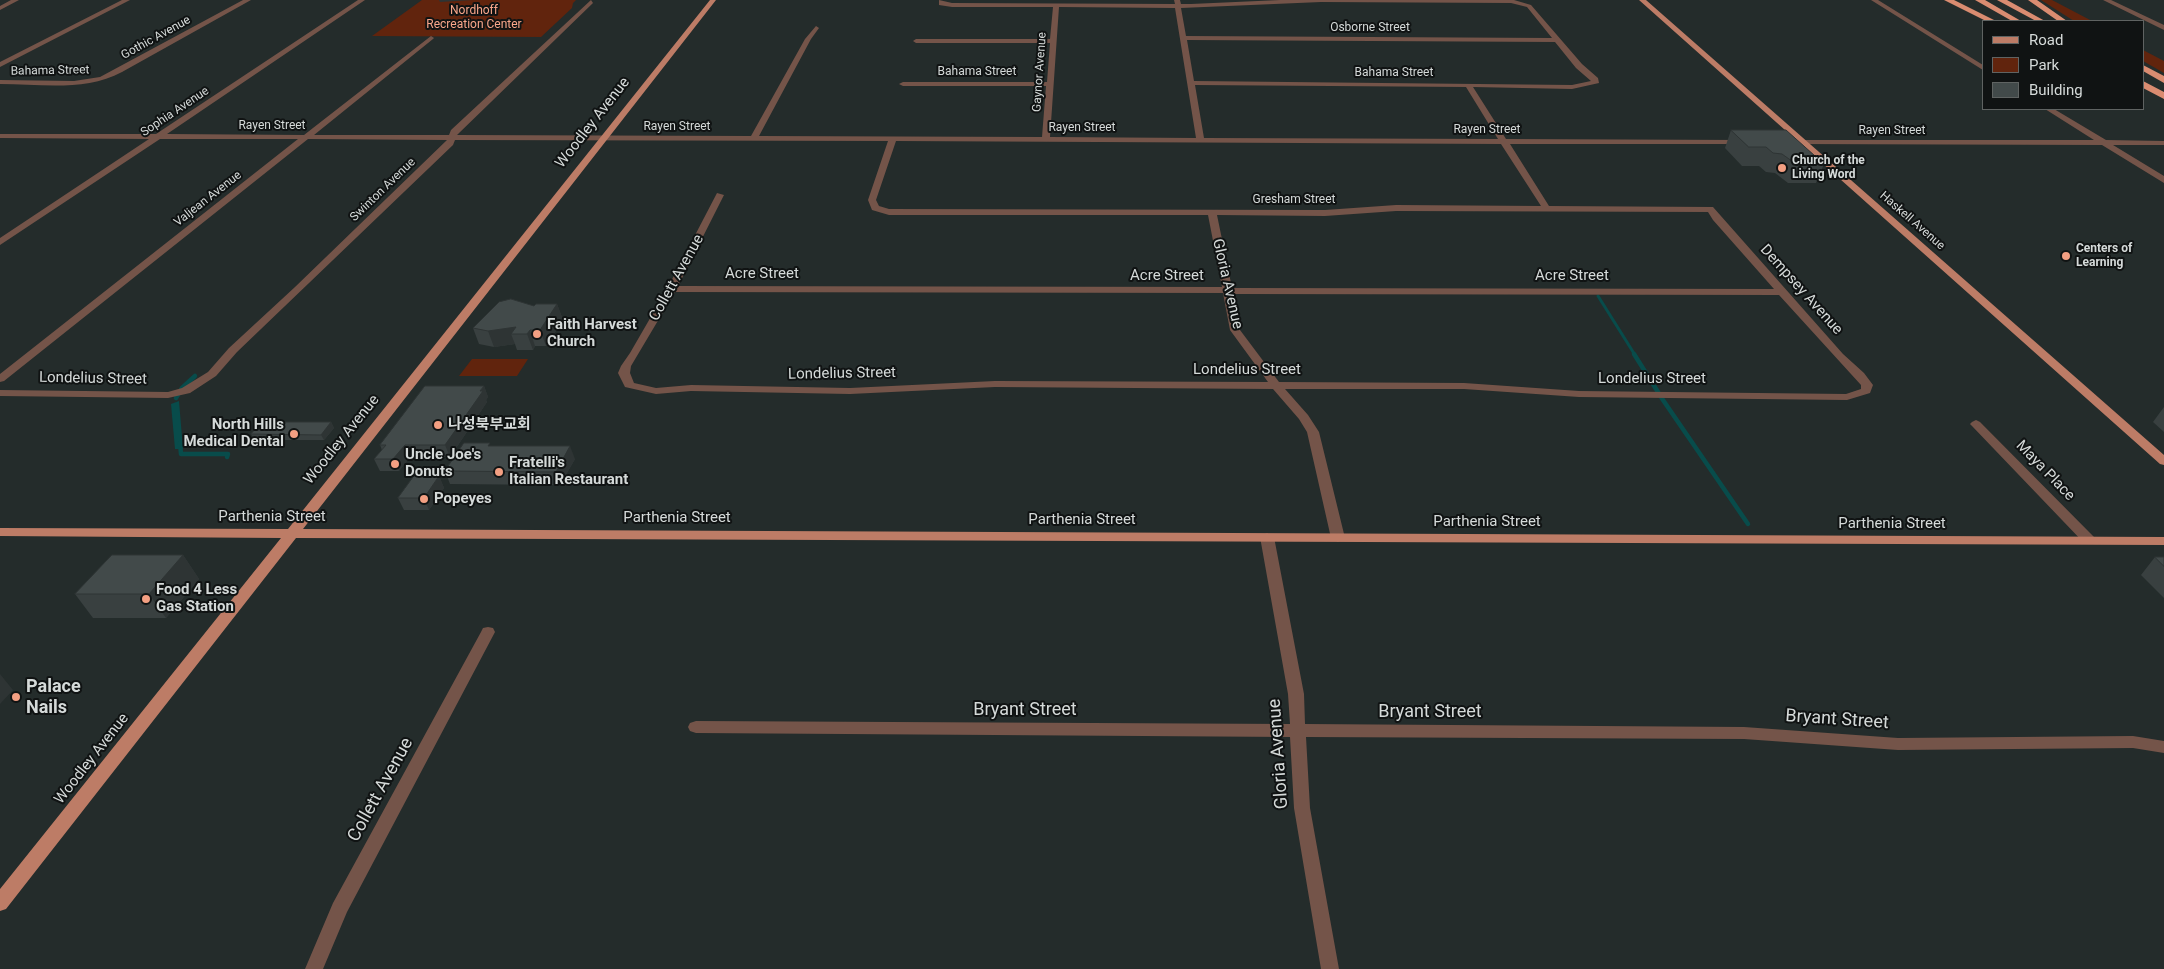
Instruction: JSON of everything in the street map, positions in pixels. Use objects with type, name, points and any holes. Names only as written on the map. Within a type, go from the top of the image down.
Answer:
[{"type":"highway","points":[[1948,0],[1990,20]]},
{"type":"highway","points":[[1978,0],[2015,20]]},
{"type":"highway","points":[[2001,0],[2039,20]]},
{"type":"highway","points":[[2032,0],[2062,20]]},
{"type":"highway","points":[[2144,69],[2164,80]]},
{"type":"highway","points":[[2144,76],[2164,87]]},
{"type":"highway","points":[[2144,84],[2164,94]]},
{"type":"highway","points":[[2144,91],[2164,102]]},
{"type":"highway","points":[[2144,94],[2164,102]]},
{"type":"main road","name":"Woodley Avenue","points":[[0,903],[712,0]]},
{"type":"main road","name":"Haskell Avenue","points":[[1642,0],[2164,461]]},
{"type":"main road","name":"Parthenia Street","points":[[0,532],[2164,541]]},
{"type":"street","points":[[0,8],[16,0]]},
{"type":"street","points":[[0,64],[127,0]]},
{"type":"street","name":"Gothic Avenue","points":[[100,81],[116,74],[128,65],[248,0]]},
{"type":"street","name":"Sophia Avenue","points":[[0,242],[362,0]]},
{"type":"street","points":[[942,2],[1056,6],[1321,0],[1519,2],[1529,6],[1556,40]]},
{"type":"street","points":[[1874,0],[1982,67]]},
{"type":"street","points":[[2106,0],[2164,28]]},
{"type":"street","name":"Swinton Avenue","points":[[186,391],[212,374],[226,357],[314,276],[450,143],[454,132],[591,2]]},
{"type":"street","points":[[1177,3],[1192,83],[1200,140]]},
{"type":"street","name":"Gaynor Avenue","points":[[1046,139],[1056,6]]},
{"type":"street","points":[[753,139],[808,39],[816,28]]},
{"type":"street","name":"Valjean Avenue","points":[[0,379],[432,38]]},
{"type":"street","name":"Osborne Street","points":[[1183,38],[1556,40]]},
{"type":"street","name":"Bahama Street","points":[[1192,83],[1579,87],[1594,83],[1593,77],[1579,66],[1556,40]]},
{"type":"street","points":[[916,41],[1054,41]]},
{"type":"street","name":"Bahama Street","points":[[0,82],[81,84],[100,81]]},
{"type":"street","name":"Bahama Street","points":[[903,84],[1051,84]]},
{"type":"street","points":[[1469,86],[1502,142],[1547,209]]},
{"type":"street","points":[[2051,110],[2164,180]]},
{"type":"street","name":"Rayen Street","points":[[0,136],[1755,142]]},
{"type":"street","points":[[0,142],[9,136]]},
{"type":"street","name":"Gresham Street","points":[[893,139],[872,200],[872,205],[878,210],[901,212],[1325,213],[1396,208],[1710,209]]},
{"type":"street","name":"Rayen Street","points":[[1781,142],[2164,143]]},
{"type":"street","name":"Collett Avenue","points":[[629,385],[624,373],[626,366],[635,354],[672,289],[720,195]]},
{"type":"street","name":"Dempsey Avenue","points":[[1710,209],[1839,356],[1860,375],[1868,386],[1866,391]]},
{"type":"street","name":"Gloria Avenue","points":[[1212,213],[1235,330],[1276,385],[1304,417],[1313,432],[1338,538]]},
{"type":"street","name":"Acre Street","points":[[672,289],[1782,292]]},
{"type":"street","name":"Londelius Street","points":[[629,385],[656,391],[686,388],[850,390],[995,384],[1464,386],[1579,394],[1847,397],[1866,391]]},
{"type":"street","name":"Londelius Street","points":[[0,393],[163,395],[186,391]]},
{"type":"street","name":"Maya Place","points":[[1976,424],[2090,541]]},
{"type":"street","name":"Gloria Avenue","points":[[1267,537],[1296,694],[1302,808],[1330,969]]},
{"type":"street","name":"Collett Avenue","points":[[314,969],[339,909],[488,632]]},
{"type":"street","name":"Bryant Street","points":[[696,727],[1298,732],[1744,733],[1898,744],[2133,742],[2164,747]]},
{"type":"green space","name":"Nordhoff Recreation Center","points":[[422,0],[576,0],[572,8],[541,37],[372,36]]},
{"type":"green space","points":[[2041,0],[2052,0],[2090,20],[2072,20]]},
{"type":"green space","points":[[2144,51],[2164,61],[2164,73],[2144,62]]},
{"type":"green space","points":[[472,359],[528,359],[517,376],[459,376]]},
{"type":"water","points":[[179,401],[183,449],[175,449],[171,404]]},
{"type":"building","points":[[1731,130],[1786,130],[1824,164],[1796,164],[1782,154],[1773,153],[1766,147],[1749,147]]},
{"type":"building","points":[[511,299],[534,306],[536,304],[557,304],[540,330],[530,330],[527,334],[511,334],[516,327],[488,331],[473,328],[499,302]]},
{"type":"building","name":"나성북부교회","points":[[425,386],[484,386],[480,391],[483,391],[445,445],[405,445],[393,459],[374,459],[386,445],[380,445]]},
{"type":"building","points":[[262,422],[331,422],[321,435],[251,434]]},
{"type":"building","points":[[464,443],[490,443],[488,446],[570,446],[556,472],[445,471]]},
{"type":"building","points":[[414,476],[439,476],[424,498],[398,498]]},
{"type":"building","points":[[112,555],[183,555],[149,594],[75,594]]},
{"type":"building","points":[[2155,557],[2164,557],[2164,566]]},
{"type":"waterway","points":[[1598,296],[1635,355]]},
{"type":"waterway","points":[[1634,354],[1663,400],[1748,524]]},
{"type":"waterway","points":[[176,398],[182,388],[195,376]]},
{"type":"waterway","points":[[180,443],[181,454],[228,454],[227,457]]},
{"type":"place","name":"Church of the Living Word","points":[[1782,168]]},
{"type":"place","name":"Centers of Learning","points":[[2066,256]]},
{"type":"place","name":"Faith Harvest Church","points":[[537,334]]},
{"type":"place","name":"나성북부교회","points":[[438,425]]},
{"type":"place","name":"North Hills Medical Dental","points":[[294,434]]},
{"type":"place","name":"Uncle Joe's Donuts","points":[[395,464]]},
{"type":"place","name":"Fratelli's Italian Restaurant","points":[[499,472]]},
{"type":"place","name":"Popeyes","points":[[424,499]]},
{"type":"place","name":"Food 4 Less Gas Station","points":[[146,599]]},
{"type":"place","name":"Palace Nails","points":[[16,697]]}]
